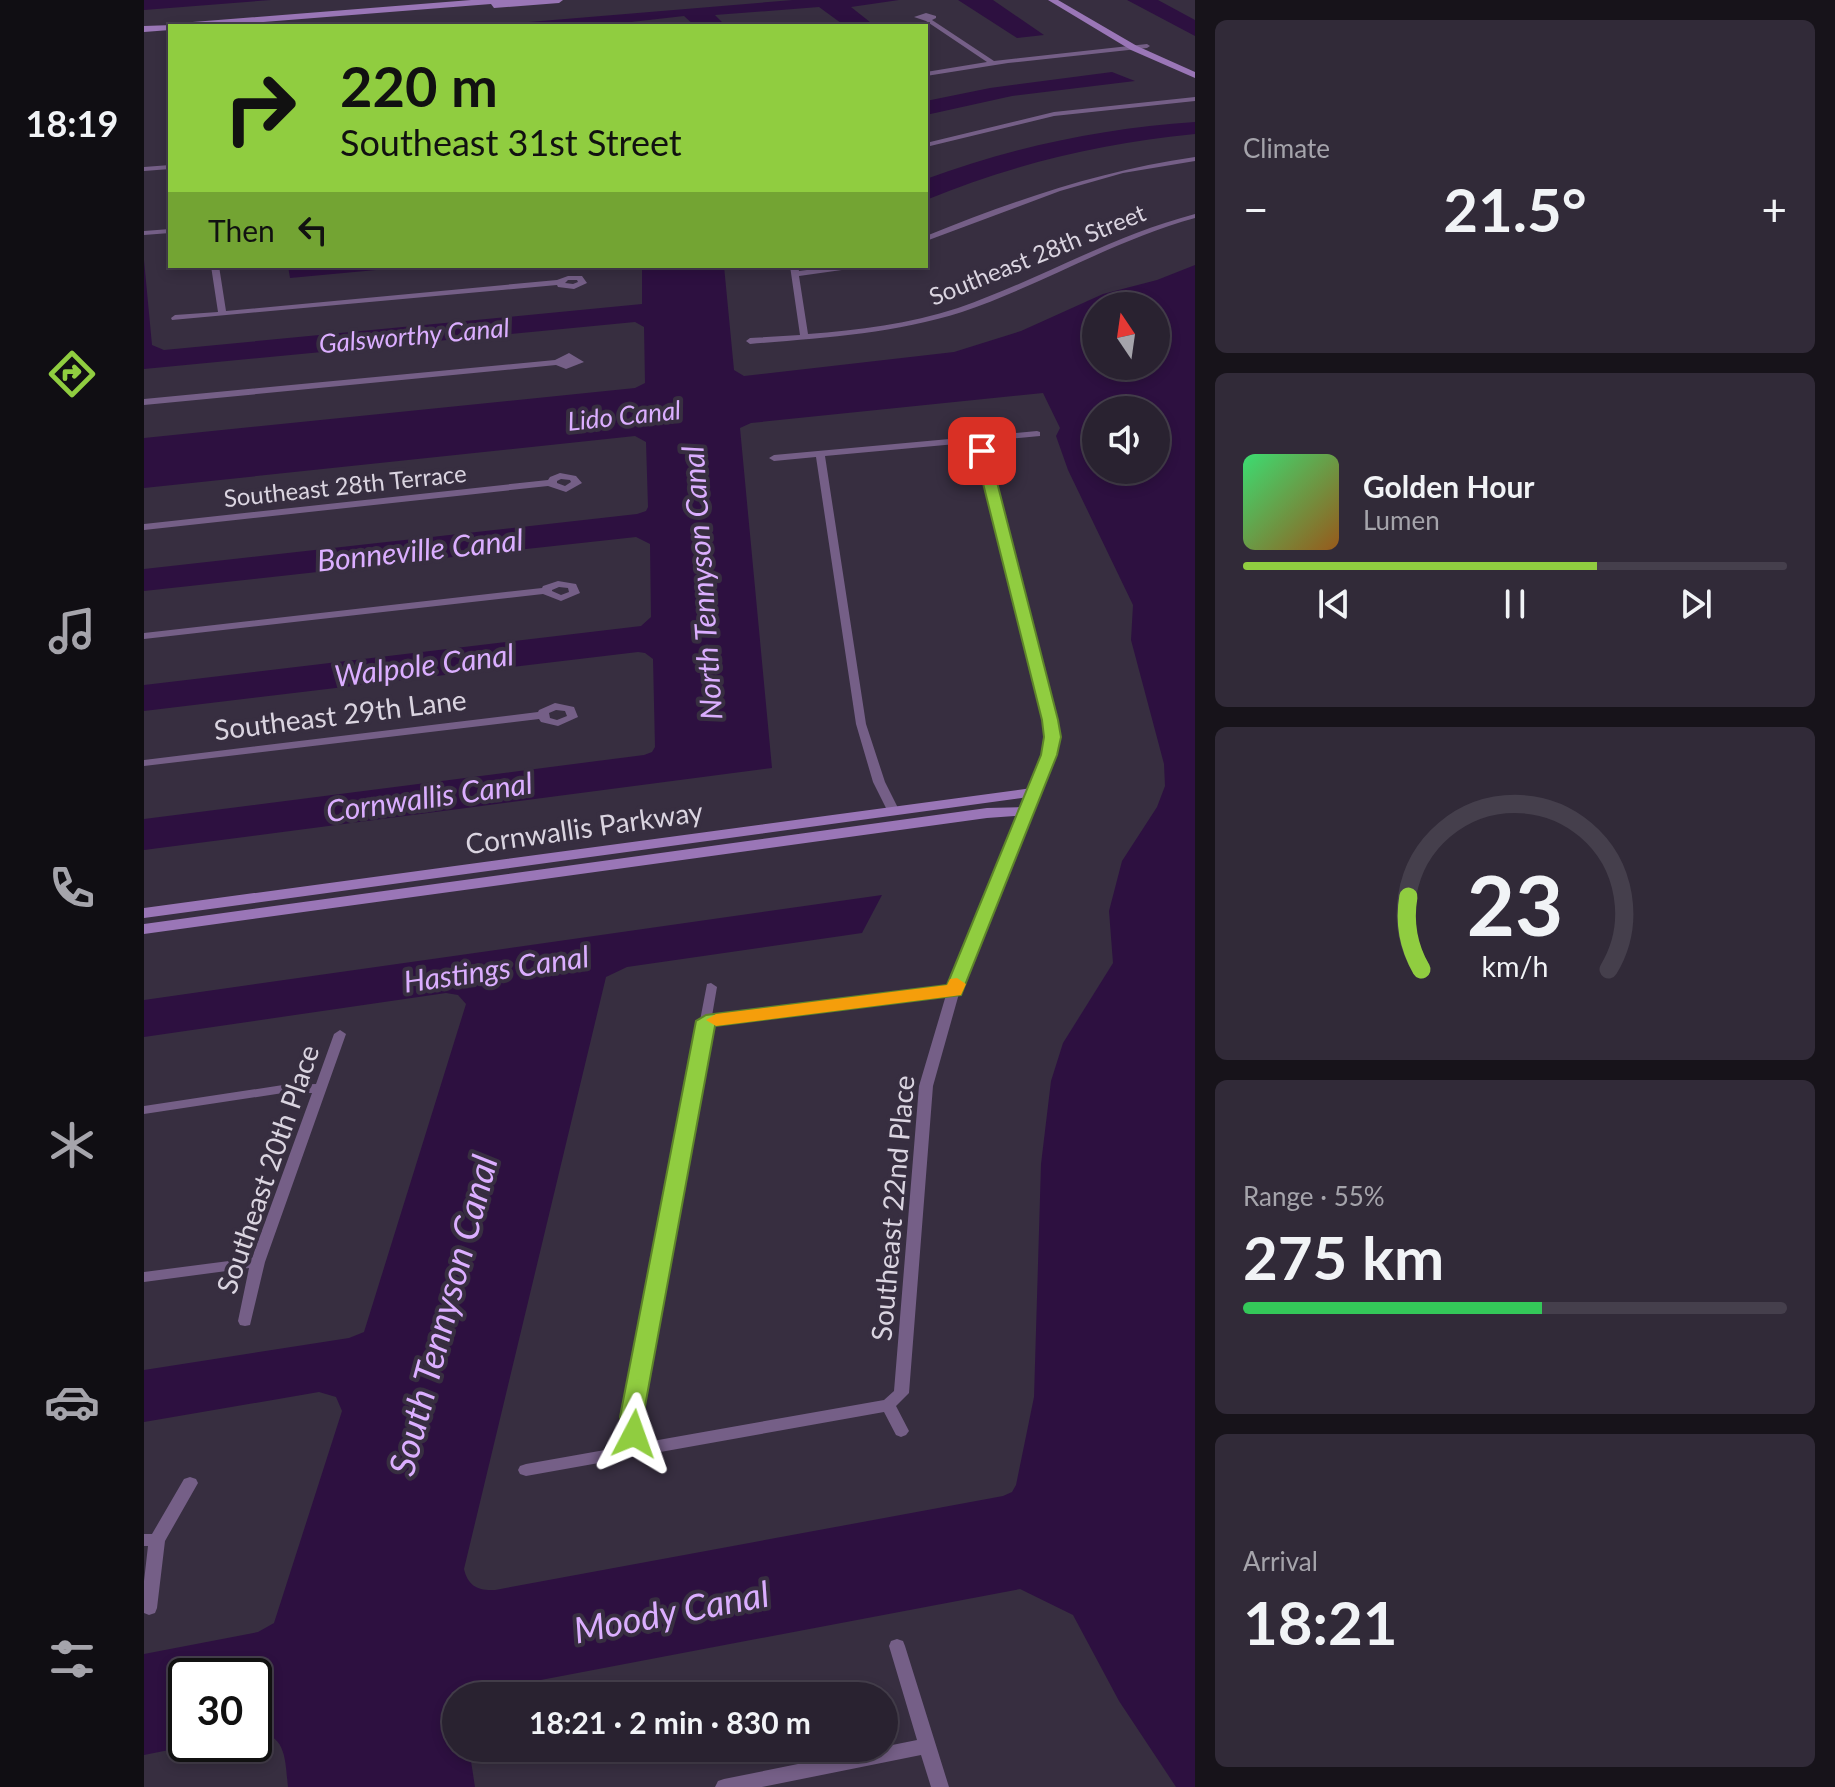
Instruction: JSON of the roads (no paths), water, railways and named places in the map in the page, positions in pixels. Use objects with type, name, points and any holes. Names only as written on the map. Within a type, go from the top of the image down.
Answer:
[{"type":"street","points":[[260,24],[503,0]]},
{"type":"street","points":[[208,24],[559,0]]},
{"type":"street","points":[[1052,0],[1134,48],[1195,75]]},
{"type":"street","points":[[1067,0],[1147,46],[1195,68]]},
{"type":"street","points":[[928,20],[992,63]]},
{"type":"street","points":[[144,31],[168,29]]},
{"type":"street","points":[[928,74],[992,63],[1147,46]]},
{"type":"street","points":[[928,145],[1054,114],[1195,99]]},
{"type":"street","points":[[928,238],[1069,183],[1195,159]]},
{"type":"street","points":[[144,169],[168,167]]},
{"type":"street","name":"Southeast 28th Street","points":[[750,341],[888,327],[944,315],[1132,235],[1195,216]]},
{"type":"street","points":[[144,233],[168,231]]},
{"type":"street","points":[[215,268],[222,313]]},
{"type":"street","points":[[804,336],[795,270],[826,268]]},
{"type":"street","points":[[175,318],[560,282]]},
{"type":"street","points":[[144,402],[557,362]]},
{"type":"street","points":[[774,458],[1037,434]]},
{"type":"street","name":"Southeast 22nd Place","points":[[888,1405],[901,1393],[926,1086],[954,990],[1049,755],[1052,737],[982,451],[970,441]]},
{"type":"street","points":[[820,453],[861,724],[879,782],[894,812]]},
{"type":"street","name":"Southeast 28th Terrace","points":[[144,527],[551,483]]},
{"type":"street","points":[[144,636],[546,591]]},
{"type":"street","name":"Southeast 29th Lane","points":[[144,763],[542,715]]},
{"type":"street","name":"Cornwallis Parkway","points":[[144,929],[439,881],[1032,793]]},
{"type":"street","name":"Cornwallis Parkway","points":[[144,913],[439,881],[987,813],[1025,812]]},
{"type":"street","points":[[643,1449],[634,1434],[632,1417],[711,987]]},
{"type":"street","points":[[706,1021],[954,990]]},
{"type":"street","name":"Southeast 20th Place","points":[[245,1321],[258,1262],[340,1034]]},
{"type":"street","points":[[144,1110],[283,1089],[321,1088]]},
{"type":"street","points":[[144,1277],[258,1262]]},
{"type":"street","points":[[526,1470],[888,1405],[901,1431]]},
{"type":"street","points":[[149,1608],[151,1540],[190,1483]]},
{"type":"street","points":[[897,1646],[940,1787]]},
{"type":"street","points":[[724,1787],[926,1746]]},
{"type":"water","points":[[144,0],[271,0],[144,10]]},
{"type":"water","points":[[793,0],[899,0],[851,7],[872,24],[842,24],[819,7],[715,15],[724,24],[693,24],[684,16],[614,24],[506,24]]},
{"type":"water","points":[[958,0],[993,0],[1044,35],[1017,38]]},
{"type":"water","points":[[1127,0],[1158,0],[1195,20],[1195,36]]},
{"type":"water","points":[[1112,72],[1135,81],[1012,96],[928,115],[928,101],[990,88]]},
{"type":"water","points":[[1195,122],[1195,134],[1126,143],[1058,157],[928,199],[928,178],[992,157],[1092,134]]},
{"type":"water","points":[[144,260],[152,345],[164,350],[642,304],[642,268],[724,268],[734,370],[744,376],[954,352],[1021,331],[1082,303],[1082,380],[1170,380],[1170,292],[1111,292],[1157,280],[1195,265],[1195,1787],[1176,1787],[1119,1701],[1073,1615],[1020,1589],[530,1682],[442,1682],[442,1762],[471,1762],[475,1787],[288,1787],[285,1758],[272,1737],[272,1658],[168,1658],[168,1750],[144,1755],[144,1654],[258,1632],[274,1623],[342,1411],[336,1397],[319,1392],[144,1422],[144,1370],[349,1338],[364,1332],[466,1004],[458,995],[446,993],[144,1037],[144,1000],[882,895],[862,933],[627,967],[606,977],[464,1569],[468,1580],[475,1586],[495,1590],[1003,1496],[1012,1492],[1016,1485],[1034,1397],[1041,1164],[1051,1081],[1063,1043],[1113,963],[1109,911],[1122,861],[1157,807],[1165,786],[1164,764],[1131,640],[1133,605],[1068,470],[1056,436],[1060,428],[1043,393],[751,423],[740,428],[772,768],[144,850],[144,819],[652,752],[655,747],[653,659],[638,652],[144,711],[144,685],[641,626],[651,617],[650,544],[636,537],[144,591],[144,569],[637,514],[648,507],[646,442],[635,436],[144,488],[144,438],[635,388],[645,383],[644,327],[635,322],[144,369]]},
{"type":"water","points":[[288,268],[398,268],[290,278]]},
{"type":"water label","name":"Galsworthy Canal","points":[[414,335]]},
{"type":"water label","name":"Lido Canal","points":[[624,415]]},
{"type":"water label","name":"Bonneville Canal","points":[[420,549]]},
{"type":"water label","name":"North Tennyson Canal","points":[[701,583]]},
{"type":"water label","name":"Walpole Canal","points":[[424,664]]},
{"type":"water label","name":"Cornwallis Canal","points":[[429,796]]},
{"type":"water label","name":"Hastings Canal","points":[[496,968]]},
{"type":"water label","name":"South Tennyson Canal","points":[[442,1315]]},
{"type":"water label","name":"Moody Canal","points":[[671,1611]]}]
